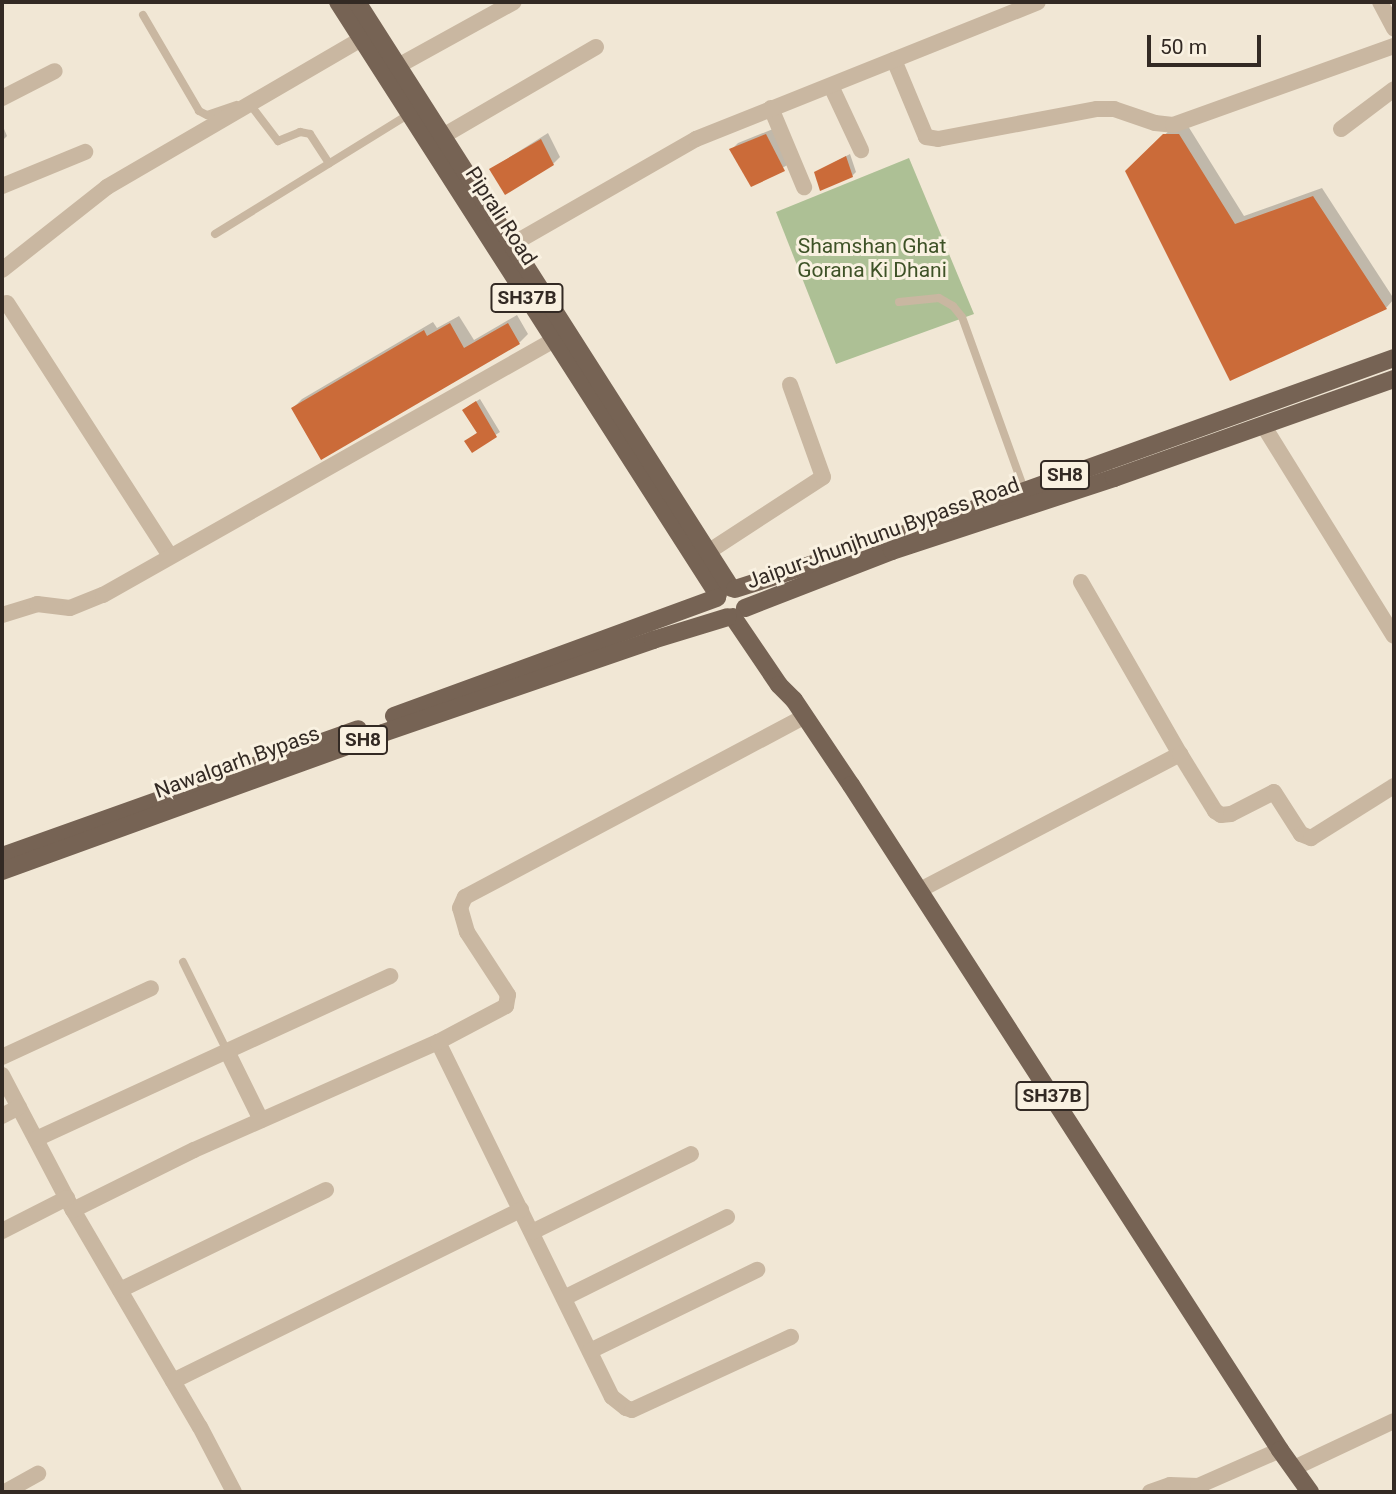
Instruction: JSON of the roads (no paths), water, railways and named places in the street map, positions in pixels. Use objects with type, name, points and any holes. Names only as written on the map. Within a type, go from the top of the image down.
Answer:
[{"type":"main road","name":"Piprali Road","points":[[338,2],[554,340],[725,592]]},
{"type":"main road","points":[[357,2],[708,552],[725,592],[718,610],[737,613],[745,598],[725,592]]},
{"type":"main road","name":"SH8","points":[[725,592],[890,545],[1024,489],[1394,358]]},
{"type":"main road","name":"Jaipur-Jhunjhunu Bypass Road","points":[[737,613],[890,545],[1263,425],[1394,379]]},
{"type":"main road","name":"Nawalgarh Bypass","points":[[2,871],[606,649],[725,592]]},
{"type":"main road","name":"Nawalgarh Bypass","points":[[2,856],[606,649],[737,613]]},
{"type":"main road","name":"SH37B","points":[[737,613],[779,685],[794,699],[1280,1450],[1310,1492]]},
{"type":"street","points":[[398,66],[514,2]]},
{"type":"street","points":[[511,245],[696,139],[1038,2]]},
{"type":"street","points":[[1380,2],[1394,28]]},
{"type":"street","points":[[2,270],[107,187],[362,39]]},
{"type":"street","points":[[443,136],[596,47]]},
{"type":"street","points":[[894,60],[926,137],[938,139],[1097,109],[1114,109],[1155,123],[1173,125],[1394,47]]},
{"type":"street","points":[[2,98],[55,72]]},
{"type":"street","points":[[831,86],[860,150]]},
{"type":"street","points":[[1341,129],[1394,89]]},
{"type":"street","points":[[771,108],[804,187]]},
{"type":"street","points":[[2,186],[85,152]]},
{"type":"street","points":[[7,303],[170,556]]},
{"type":"street","points":[[2,615],[37,604],[70,608],[80,605],[554,340]]},
{"type":"street","points":[[708,552],[823,477],[790,385]]},
{"type":"street","points":[[1263,425],[1394,636]]},
{"type":"street","points":[[1081,582],[1180,754],[1215,811],[1221,816],[1231,814],[1275,792],[1301,834],[1311,838],[1394,786]]},
{"type":"street","points":[[2,1231],[70,1204],[438,1042],[506,1006],[508,995],[467,932],[460,908],[466,897],[805,716]]},
{"type":"street","points":[[918,891],[1180,754]]},
{"type":"street","points":[[36,1139],[390,976]]},
{"type":"street","points":[[2,1057],[151,988]]},
{"type":"street","points":[[438,1042],[612,1397],[632,1410],[791,1337]]},
{"type":"street","points":[[227,1051],[261,1120]]},
{"type":"street","points":[[2,1075],[70,1204],[234,1492]]},
{"type":"street","points":[[2,1116],[19,1107]]},
{"type":"street","points":[[532,1232],[691,1154]]},
{"type":"street","points":[[120,1290],[326,1190]]},
{"type":"street","points":[[173,1381],[521,1210]]},
{"type":"street","points":[[564,1298],[727,1217]]},
{"type":"street","points":[[590,1351],[757,1270]]},
{"type":"street","points":[[1294,1468],[1394,1421]]},
{"type":"street","points":[[1150,1492],[1170,1485],[1198,1486],[1280,1450]]},
{"type":"street","points":[[5,1492],[37,1474]]},
{"type":"lane","points":[[143,15],[199,111],[207,115],[248,103],[278,141],[300,132],[310,134],[329,163]]},
{"type":"lane","points":[[215,234],[409,114]]},
{"type":"lane","points":[[899,302],[939,298],[953,306],[962,317],[1024,489]]},
{"type":"lane","points":[[183,962],[227,1051]]},
{"type":"park label","name":"Shamshan Ghat Gorana Ki Dhani","points":[[872,258]]}]
